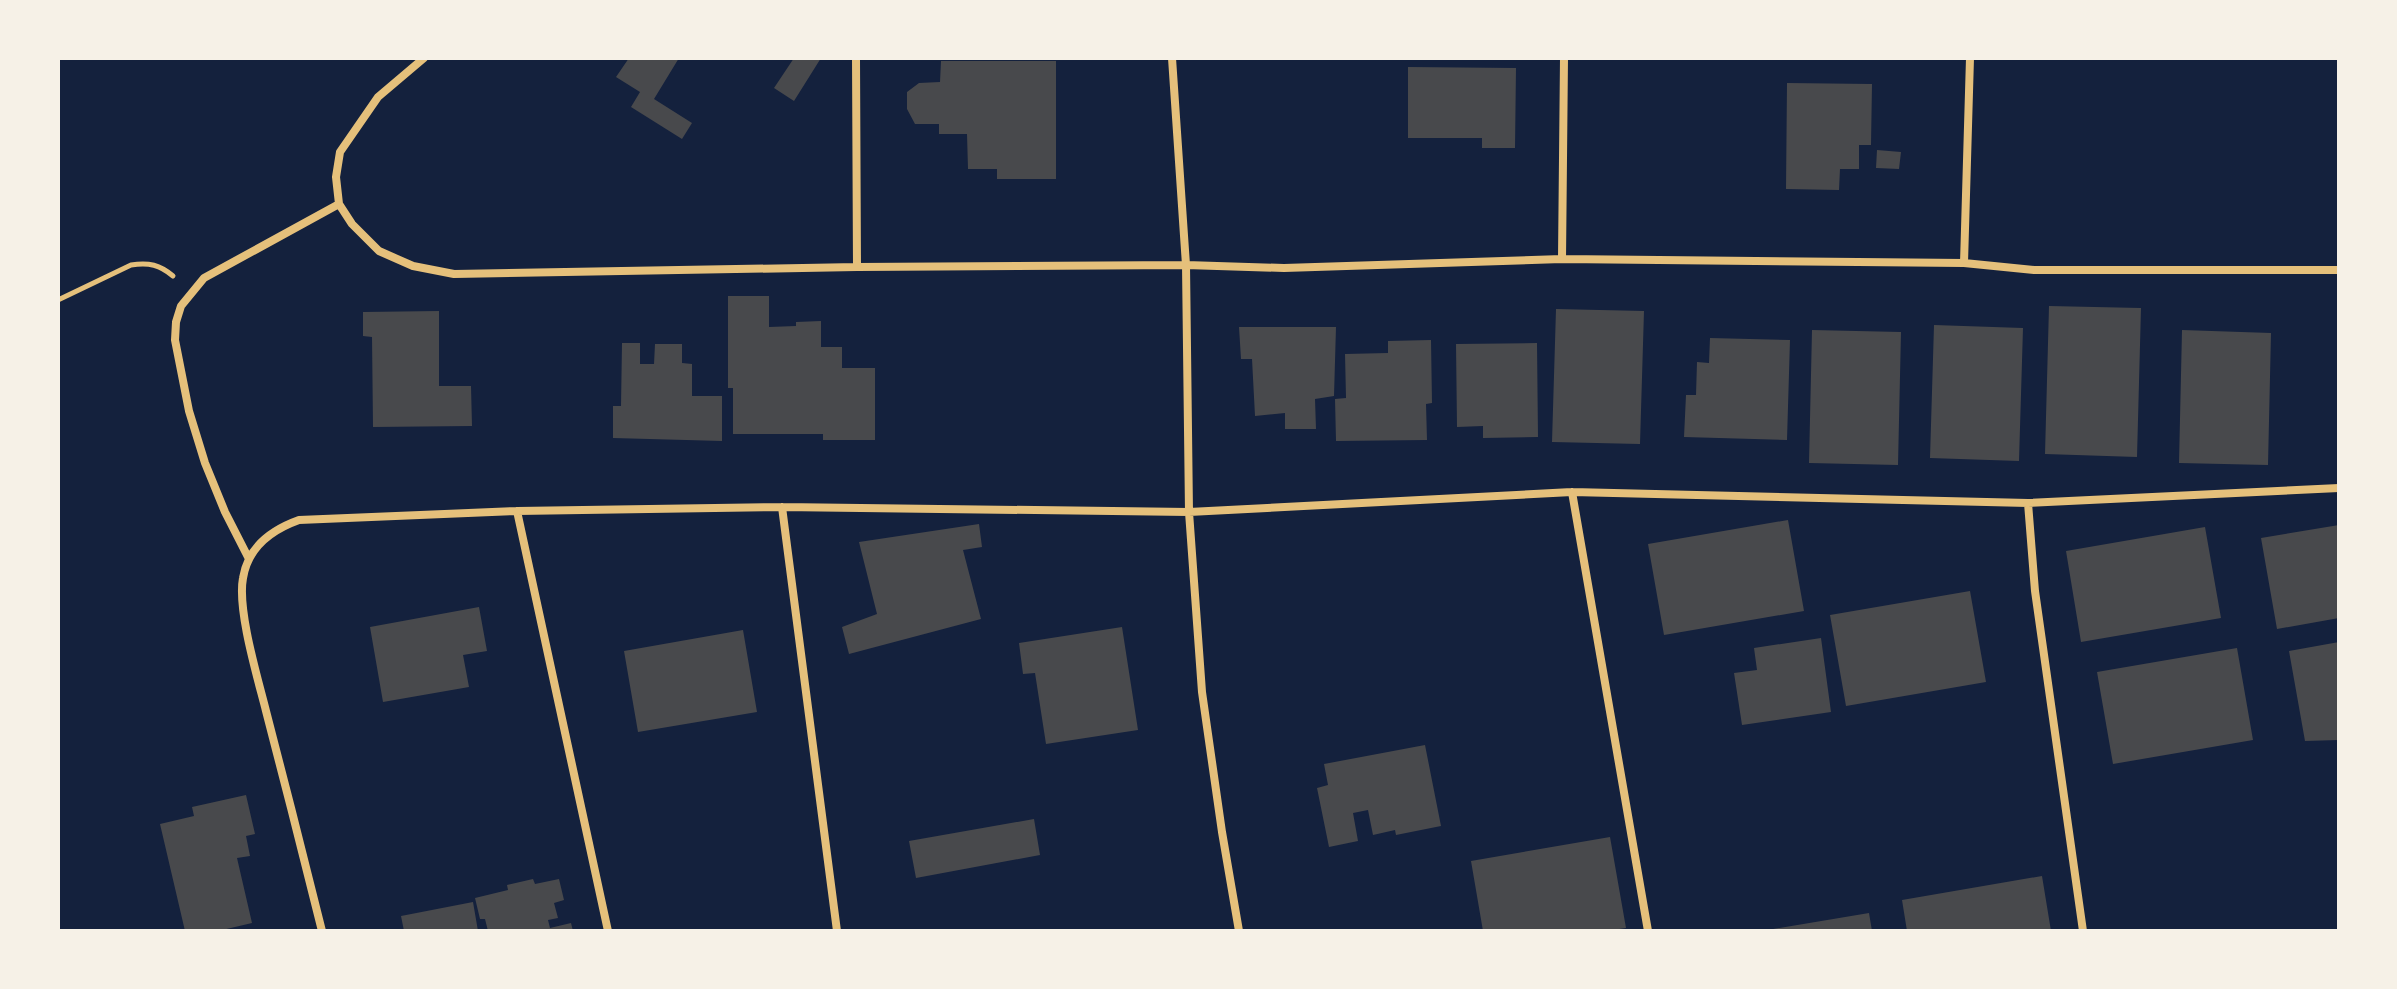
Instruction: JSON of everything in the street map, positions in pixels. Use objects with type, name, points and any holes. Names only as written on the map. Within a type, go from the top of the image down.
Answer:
[{"type":"street","points":[[424,58],[378,97],[340,152],[336,177],[339,204],[352,224],[379,251],[413,266],[454,274],[857,267],[1186,265],[1284,268],[1562,259],[1964,263],[2034,270],[2339,270]]},
{"type":"street","points":[[856,58],[857,267]]},
{"type":"street","points":[[1172,58],[1186,265],[1189,512],[1202,692],[1239,931]]},
{"type":"street","points":[[1562,259],[1564,58]]},
{"type":"street","points":[[1964,263],[1970,58]]},
{"type":"street","points":[[249,559],[205,463],[189,411],[175,340],[176,322],[181,306],[204,278],[339,204]]},
{"type":"street","points":[[322,931],[252,658],[242,580],[249,559],[261,541],[278,528],[299,520],[517,511],[782,507],[1189,512],[1572,492],[2028,503],[2339,488]]},
{"type":"street","points":[[1572,492],[1648,931]]},
{"type":"street","points":[[2028,503],[2035,591],[2083,931]]},
{"type":"street","points":[[782,507],[837,931]]},
{"type":"street","points":[[517,511],[608,931]]},
{"type":"path","points":[[58,300],[131,265],[141,264],[160,266],[191,291]]},
{"type":"building","points":[[629,58],[679,58],[654,99],[692,123],[682,139],[631,107],[640,92],[616,77]]},
{"type":"building","points":[[794,58],[821,58],[794,101],[774,88]]},
{"type":"building","points":[[941,61],[1056,61],[1056,179],[997,179],[997,169],[968,169],[967,134],[939,134],[939,124],[915,124],[907,109],[907,92],[919,83],[940,82]]},
{"type":"building","points":[[1408,67],[1516,68],[1515,148],[1482,148],[1482,138],[1408,138]]},
{"type":"building","points":[[1787,83],[1872,84],[1871,145],[1859,145],[1859,169],[1840,169],[1839,190],[1786,189]]},
{"type":"building","points":[[1877,150],[1901,152],[1899,169],[1876,168]]},
{"type":"building","points":[[728,296],[769,296],[769,327],[821,321],[821,347],[842,347],[842,368],[875,368],[875,440],[823,440],[823,434],[733,434],[733,388],[728,388]]},
{"type":"building","points":[[2049,306],[2141,308],[2137,457],[2045,454]]},
{"type":"building","points":[[1556,309],[1644,311],[1640,444],[1552,442]]},
{"type":"building","points":[[439,311],[439,386],[471,386],[472,426],[373,427],[372,337],[363,336],[363,312]]},
{"type":"building","points":[[1934,325],[2023,328],[2019,461],[1930,458]]},
{"type":"building","points":[[1239,327],[1336,327],[1334,396],[1315,399],[1316,429],[1285,429],[1285,413],[1255,416],[1252,359],[1241,359]]},
{"type":"building","points":[[1812,330],[1901,332],[1898,465],[1809,463]]},
{"type":"building","points":[[2182,330],[2271,333],[2268,465],[2179,463]]},
{"type":"building","points":[[1710,338],[1790,340],[1787,440],[1684,437],[1686,395],[1696,395],[1697,362],[1709,363]]},
{"type":"building","points":[[1431,340],[1432,403],[1426,404],[1427,440],[1336,441],[1335,399],[1346,398],[1345,354],[1388,353],[1388,341]]},
{"type":"building","points":[[622,343],[640,343],[640,364],[654,364],[655,344],[682,344],[682,363],[692,364],[692,396],[722,396],[722,441],[613,438],[613,406],[621,406]]},
{"type":"building","points":[[1537,343],[1538,437],[1483,438],[1483,426],[1457,427],[1456,344]]},
{"type":"building","points":[[1788,520],[1804,611],[1664,635],[1648,544]]},
{"type":"building","points":[[979,524],[982,547],[963,550],[981,619],[849,654],[842,627],[877,614],[859,542]]},
{"type":"building","points":[[2339,525],[2339,618],[2277,629],[2261,538]]},
{"type":"building","points":[[2205,527],[2221,618],[2081,642],[2066,551]]},
{"type":"building","points":[[1970,591],[1986,682],[1846,706],[1830,615]]},
{"type":"building","points":[[479,607],[487,651],[463,655],[469,687],[383,702],[370,627]]},
{"type":"building","points":[[1122,627],[1138,730],[1046,744],[1035,673],[1023,674],[1019,643]]},
{"type":"building","points":[[743,630],[757,712],[638,732],[624,651]]},
{"type":"building","points":[[1821,638],[1831,712],[1742,725],[1734,673],[1757,670],[1754,648]]},
{"type":"building","points":[[2339,642],[2339,740],[2305,741],[2289,651]]},
{"type":"building","points":[[2237,648],[2253,740],[2113,764],[2097,672]]},
{"type":"building","points":[[1425,745],[1441,826],[1396,835],[1395,830],[1373,835],[1368,810],[1353,813],[1358,841],[1329,847],[1317,788],[1328,785],[1324,764]]},
{"type":"building","points":[[246,795],[255,834],[246,836],[250,856],[237,858],[252,923],[218,931],[185,931],[160,824],[194,816],[192,807]]},
{"type":"building","points":[[1034,819],[1040,855],[916,878],[909,841]]},
{"type":"building","points":[[1610,837],[1626,928],[1606,931],[1483,931],[1471,861]]},
{"type":"building","points":[[2042,876],[2051,931],[1907,931],[1902,900]]},
{"type":"building","points":[[533,879],[535,884],[559,879],[564,900],[554,903],[558,918],[548,920],[550,928],[571,923],[573,931],[488,931],[485,919],[480,919],[475,898],[508,890],[507,885]]},
{"type":"building","points":[[473,902],[478,931],[404,931],[401,916]]},
{"type":"building","points":[[1869,913],[1872,931],[1773,931],[1773,929]]}]
